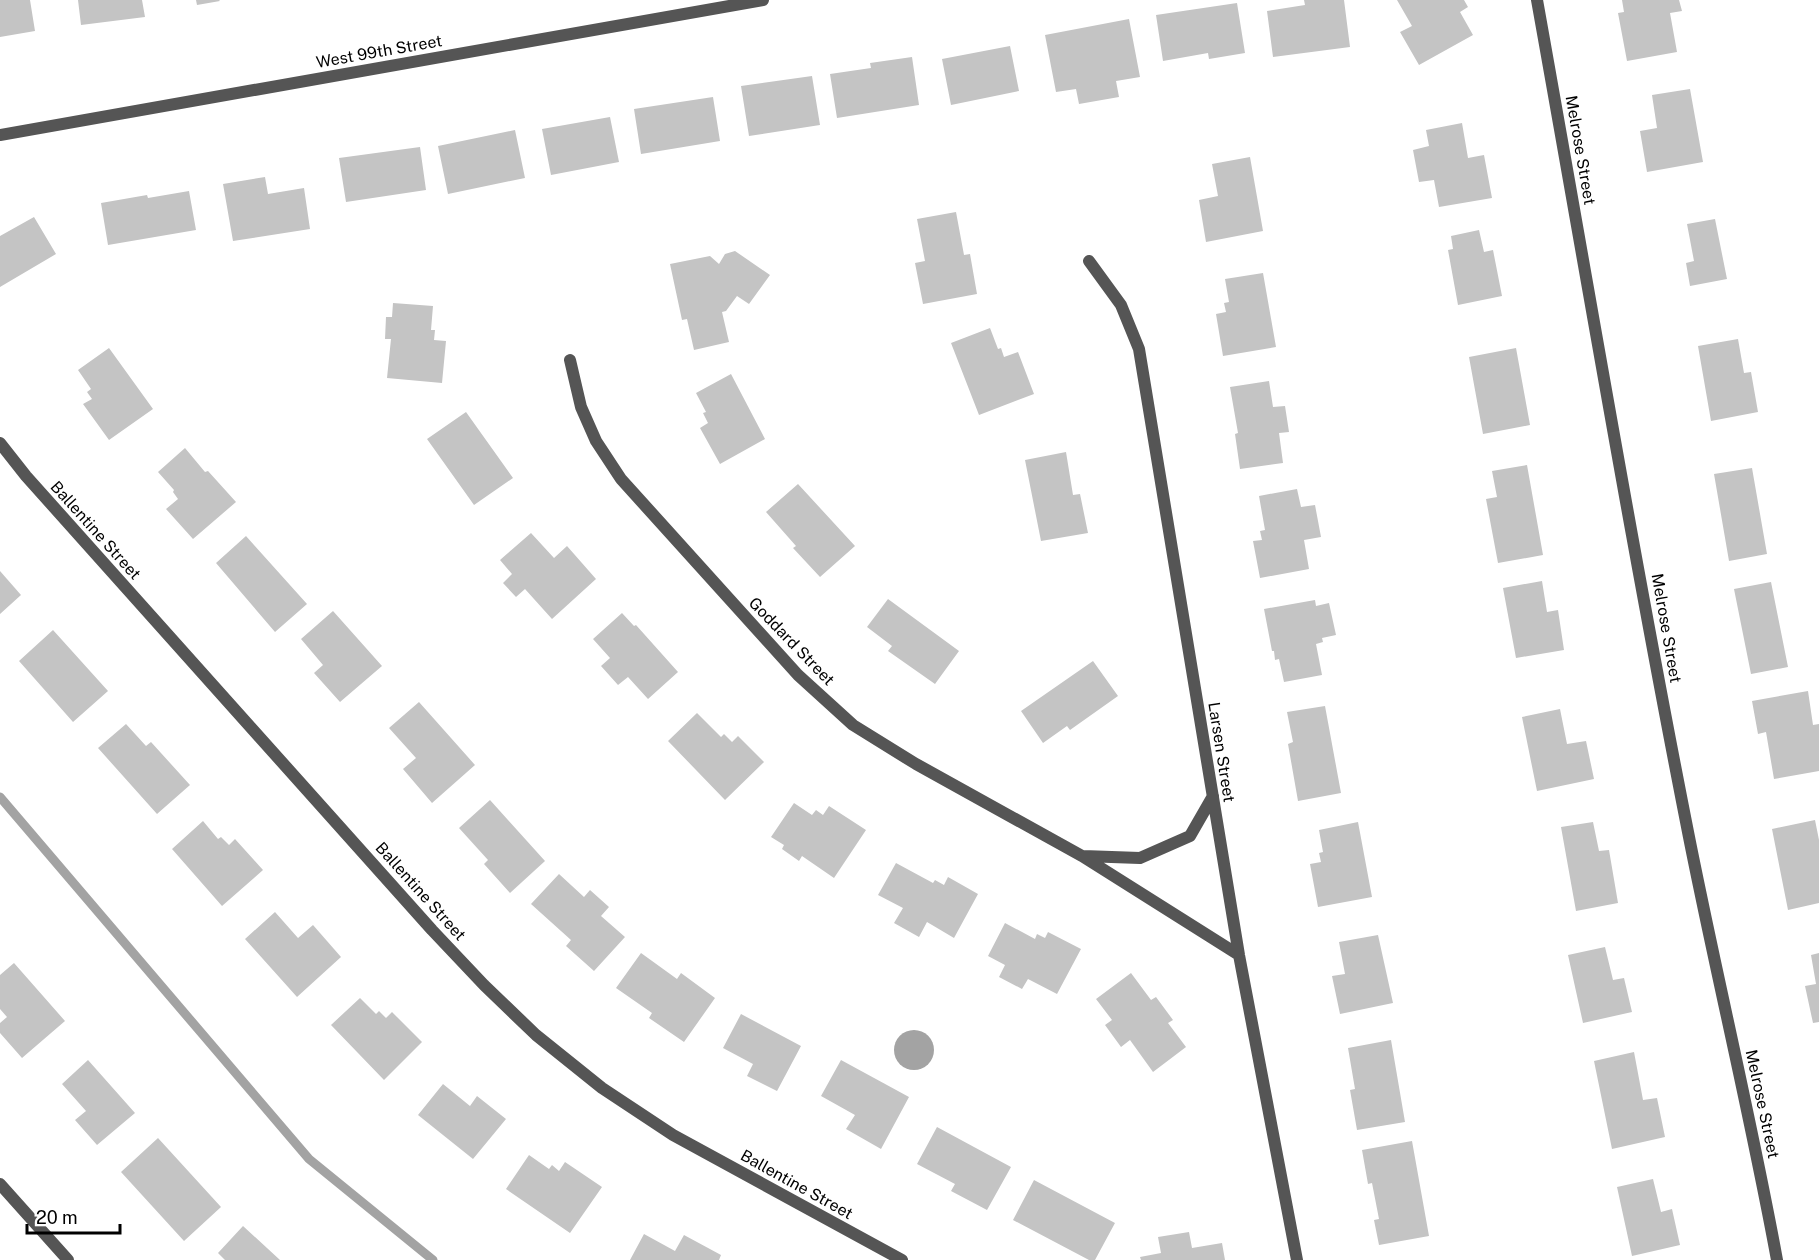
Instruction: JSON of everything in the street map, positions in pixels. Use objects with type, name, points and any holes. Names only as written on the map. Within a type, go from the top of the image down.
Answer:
[{"type":"street","name":"West 99th Street","points":[[0,135],[763,0]]},
{"type":"street","name":"Melrose Street","points":[[1536,0],[1689,840],[1777,1260]]},
{"type":"street","name":"Larsen Street","points":[[1089,261],[1121,305],[1139,349],[1239,955],[1297,1260]]},
{"type":"street","name":"Goddard Street","points":[[570,360],[585,416],[596,441],[621,479],[798,675],[853,725],[916,764],[1082,856],[1239,955]]},
{"type":"street","name":"Ballentine Street","points":[[0,443],[26,476],[432,930],[536,1035],[602,1088],[673,1135],[902,1260]]},
{"type":"street","name":"Goddard Street","points":[[1082,856],[1140,858],[1190,836],[1213,796]]},
{"type":"street","points":[[0,1184],[68,1260]]},
{"type":"shaded area","points":[[914,1030],[928,1036],[934,1050],[928,1064],[914,1070],[900,1064],[894,1050],[900,1036]]},
{"type":"building","points":[[0,0],[30,0],[35,31],[0,37]]},
{"type":"building","points":[[78,0],[142,0],[145,17],[81,25]]},
{"type":"building","points":[[196,0],[219,0],[220,1],[197,5]]},
{"type":"building","points":[[1304,0],[1344,0],[1350,47],[1273,57],[1267,11],[1305,5]]},
{"type":"building","points":[[1397,0],[1464,0],[1468,7],[1460,12],[1473,35],[1419,65],[1400,32],[1412,26]]},
{"type":"building","points":[[1622,0],[1679,0],[1682,11],[1670,13],[1677,52],[1627,61],[1618,13],[1624,12]]},
{"type":"building","points":[[1237,3],[1245,53],[1209,59],[1208,53],[1163,61],[1156,15]]},
{"type":"building","points":[[1129,19],[1140,77],[1116,81],[1119,97],[1079,104],[1076,89],[1056,92],[1045,35]]},
{"type":"building","points":[[1010,46],[1019,91],[951,105],[942,59]]},
{"type":"building","points":[[912,57],[919,105],[837,118],[830,74],[871,68],[870,63]]},
{"type":"building","points":[[812,76],[820,125],[749,136],[741,86]]},
{"type":"building","points":[[1690,89],[1703,162],[1647,172],[1640,131],[1657,128],[1652,95]]},
{"type":"building","points":[[713,97],[720,141],[641,154],[634,109]]},
{"type":"building","points":[[610,117],[619,162],[551,175],[542,129]]},
{"type":"building","points":[[1462,123],[1468,158],[1484,155],[1492,198],[1439,207],[1434,180],[1419,182],[1413,150],[1429,146],[1426,130]]},
{"type":"building","points":[[515,130],[525,178],[448,194],[438,146]]},
{"type":"building","points":[[420,147],[426,190],[346,202],[339,158]]},
{"type":"building","points":[[1250,157],[1263,231],[1206,242],[1199,200],[1218,196],[1212,164]]},
{"type":"building","points":[[265,177],[268,194],[304,188],[310,229],[233,241],[223,184]]},
{"type":"building","points":[[189,191],[196,230],[108,245],[101,203]]},
{"type":"building","points":[[956,212],[964,255],[970,254],[977,294],[923,304],[915,263],[925,261],[917,219]]},
{"type":"building","points":[[34,217],[56,254],[0,287],[0,236]]},
{"type":"building","points":[[1715,219],[1727,279],[1690,286],[1686,263],[1694,261],[1687,224]]},
{"type":"building","points":[[1479,230],[1484,252],[1493,250],[1502,296],[1458,305],[1448,250],[1453,249],[1451,236]]},
{"type":"building","points":[[735,251],[770,275],[749,304],[737,296],[726,311],[722,312],[729,342],[694,350],[687,319],[682,320],[670,264],[710,256],[719,264],[725,254]]},
{"type":"building","points":[[1263,273],[1276,347],[1223,356],[1216,314],[1226,312],[1224,303],[1229,302],[1225,279]]},
{"type":"building","points":[[393,303],[433,306],[431,330],[435,330],[434,340],[446,341],[442,383],[387,378],[391,339],[385,339],[386,317],[392,317]]},
{"type":"building","points":[[990,328],[998,349],[1001,348],[1004,357],[1018,352],[1034,394],[979,415],[951,343]]},
{"type":"building","points":[[1738,339],[1744,373],[1751,372],[1758,412],[1711,421],[1698,346]]},
{"type":"building","points":[[109,348],[153,409],[109,440],[83,404],[92,399],[87,392],[91,389],[78,370]]},
{"type":"building","points":[[1516,348],[1530,425],[1483,434],[1469,357]]},
{"type":"building","points":[[731,374],[765,439],[720,464],[700,428],[708,423],[703,413],[706,412],[696,393]]},
{"type":"building","points":[[1269,381],[1273,407],[1285,406],[1289,432],[1279,433],[1283,463],[1240,469],[1235,434],[1238,433],[1230,387]]},
{"type":"building","points":[[466,412],[513,478],[474,505],[427,439]]},
{"type":"building","points":[[185,448],[205,472],[208,471],[236,502],[193,539],[166,509],[178,499],[174,490],[158,472]]},
{"type":"building","points":[[1066,452],[1073,495],[1080,494],[1088,533],[1041,541],[1025,460]]},
{"type":"building","points":[[1527,465],[1543,555],[1498,563],[1486,499],[1497,497],[1492,471]]},
{"type":"building","points":[[1752,468],[1767,554],[1729,561],[1714,474]]},
{"type":"building","points":[[798,484],[855,546],[820,577],[793,548],[796,546],[766,512]]},
{"type":"building","points":[[1297,489],[1301,507],[1315,505],[1321,537],[1304,540],[1309,569],[1260,578],[1253,541],[1262,540],[1260,531],[1265,530],[1259,496]]},
{"type":"building","points":[[531,533],[554,558],[567,546],[596,579],[552,619],[525,589],[516,597],[503,583],[512,574],[500,560]]},
{"type":"building","points":[[246,536],[307,604],[275,632],[216,563]]},
{"type":"building","points":[[0,571],[21,595],[0,614]]},
{"type":"building","points":[[1542,581],[1547,612],[1558,610],[1564,650],[1516,658],[1503,588]]},
{"type":"building","points":[[1771,582],[1788,667],[1751,674],[1734,589]]},
{"type":"building","points":[[888,599],[959,651],[935,684],[888,651],[892,646],[867,627]]},
{"type":"building","points":[[1315,600],[1316,606],[1329,603],[1336,635],[1322,638],[1323,642],[1316,644],[1322,675],[1284,682],[1279,659],[1275,660],[1274,651],[1272,651],[1264,609]]},
{"type":"building","points":[[333,611],[382,666],[340,702],[314,673],[323,665],[301,639]]},
{"type":"building","points":[[622,613],[634,626],[636,625],[678,672],[648,699],[628,677],[618,685],[601,666],[610,658],[593,639]]},
{"type":"building","points":[[53,630],[108,691],[73,722],[19,661]]},
{"type":"building","points":[[1093,661],[1118,696],[1070,730],[1067,726],[1043,743],[1021,711]]},
{"type":"building","points":[[1808,691],[1813,725],[1819,724],[1819,771],[1774,779],[1766,732],[1758,734],[1752,701]]},
{"type":"building","points":[[419,702],[475,765],[432,803],[403,769],[416,758],[389,728]]},
{"type":"building","points":[[1325,706],[1341,793],[1298,801],[1288,744],[1293,742],[1287,712]]},
{"type":"building","points":[[1560,709],[1567,744],[1586,741],[1594,779],[1537,791],[1522,717]]},
{"type":"building","points":[[697,713],[721,737],[724,734],[732,742],[738,736],[764,762],[725,800],[668,741]]},
{"type":"building","points":[[126,724],[146,746],[151,742],[190,785],[157,814],[98,748]]},
{"type":"building","points":[[490,800],[545,861],[510,893],[484,864],[488,860],[459,828]]},
{"type":"building","points":[[794,803],[812,815],[816,810],[823,815],[829,806],[866,830],[834,878],[802,856],[799,861],[782,849],[784,845],[771,837]]},
{"type":"building","points":[[1815,820],[1819,840],[1819,903],[1788,910],[1772,829]]},
{"type":"building","points":[[203,821],[218,839],[221,837],[229,845],[235,839],[263,870],[222,906],[172,849]]},
{"type":"building","points":[[1358,822],[1372,897],[1318,907],[1310,864],[1321,862],[1319,853],[1323,852],[1319,830]]},
{"type":"building","points":[[1593,822],[1599,851],[1609,850],[1618,903],[1576,911],[1561,827]]},
{"type":"building","points":[[896,863],[933,883],[935,880],[944,885],[948,877],[978,894],[954,938],[927,922],[919,937],[894,923],[903,908],[878,895]]},
{"type":"building","points":[[559,874],[584,897],[590,890],[609,907],[601,916],[625,937],[594,971],[566,946],[571,940],[531,904]]},
{"type":"building","points":[[275,912],[298,938],[313,925],[341,957],[297,997],[245,939]]},
{"type":"building","points":[[1005,923],[1035,939],[1037,934],[1045,938],[1048,932],[1081,949],[1057,994],[1028,979],[1022,989],[999,977],[1005,965],[988,956]]},
{"type":"building","points":[[1378,935],[1393,1003],[1340,1014],[1332,976],[1345,974],[1339,942]]},
{"type":"building","points":[[1605,947],[1613,980],[1624,978],[1632,1012],[1583,1023],[1568,955]]},
{"type":"building","points":[[641,953],[677,979],[681,973],[715,998],[684,1042],[649,1018],[652,1013],[616,988]]},
{"type":"building","points":[[1819,953],[1819,1022],[1813,1023],[1805,986],[1816,984],[1811,955]]},
{"type":"building","points":[[14,963],[65,1021],[22,1058],[0,1033],[0,1023],[7,1017],[0,1009],[0,975]]},
{"type":"building","points":[[1131,973],[1151,1000],[1156,997],[1173,1020],[1168,1023],[1186,1047],[1153,1072],[1130,1040],[1121,1047],[1105,1025],[1112,1020],[1096,999]]},
{"type":"building","points":[[360,998],[376,1014],[379,1011],[386,1018],[392,1012],[422,1042],[384,1080],[331,1025]]},
{"type":"building","points":[[741,1014],[801,1046],[777,1091],[747,1076],[753,1064],[723,1048]]},
{"type":"building","points":[[1391,1040],[1405,1122],[1357,1130],[1350,1090],[1355,1089],[1348,1048]]},
{"type":"building","points":[[1634,1052],[1643,1100],[1657,1098],[1665,1137],[1612,1149],[1594,1061]]},
{"type":"building","points":[[88,1060],[135,1113],[97,1145],[75,1120],[86,1111],[62,1084]]},
{"type":"building","points":[[841,1060],[909,1097],[881,1149],[846,1129],[855,1115],[821,1096]]},
{"type":"building","points":[[443,1084],[470,1106],[477,1096],[506,1119],[473,1159],[418,1115]]},
{"type":"building","points":[[937,1127],[1011,1167],[987,1210],[951,1191],[955,1184],[917,1164]]},
{"type":"building","points":[[158,1138],[221,1207],[184,1241],[121,1172]]},
{"type":"building","points":[[1412,1141],[1429,1236],[1379,1245],[1374,1220],[1379,1219],[1372,1183],[1368,1184],[1362,1150]]},
{"type":"building","points":[[529,1155],[549,1169],[552,1165],[559,1171],[565,1162],[602,1187],[570,1233],[506,1189]]},
{"type":"building","points":[[1653,1179],[1661,1212],[1672,1209],[1680,1245],[1632,1256],[1617,1187]]},
{"type":"building","points":[[1034,1180],[1115,1223],[1095,1260],[1089,1260],[1013,1220]]},
{"type":"building","points":[[243,1226],[280,1260],[225,1260],[218,1253]]},
{"type":"building","points":[[1189,1232],[1192,1248],[1222,1243],[1225,1260],[1141,1260],[1140,1257],[1161,1253],[1158,1237]]},
{"type":"building","points":[[644,1234],[675,1251],[684,1235],[721,1255],[719,1260],[630,1260]]},
{"type":"waterway","points":[[0,797],[309,1159],[433,1260]]}]
